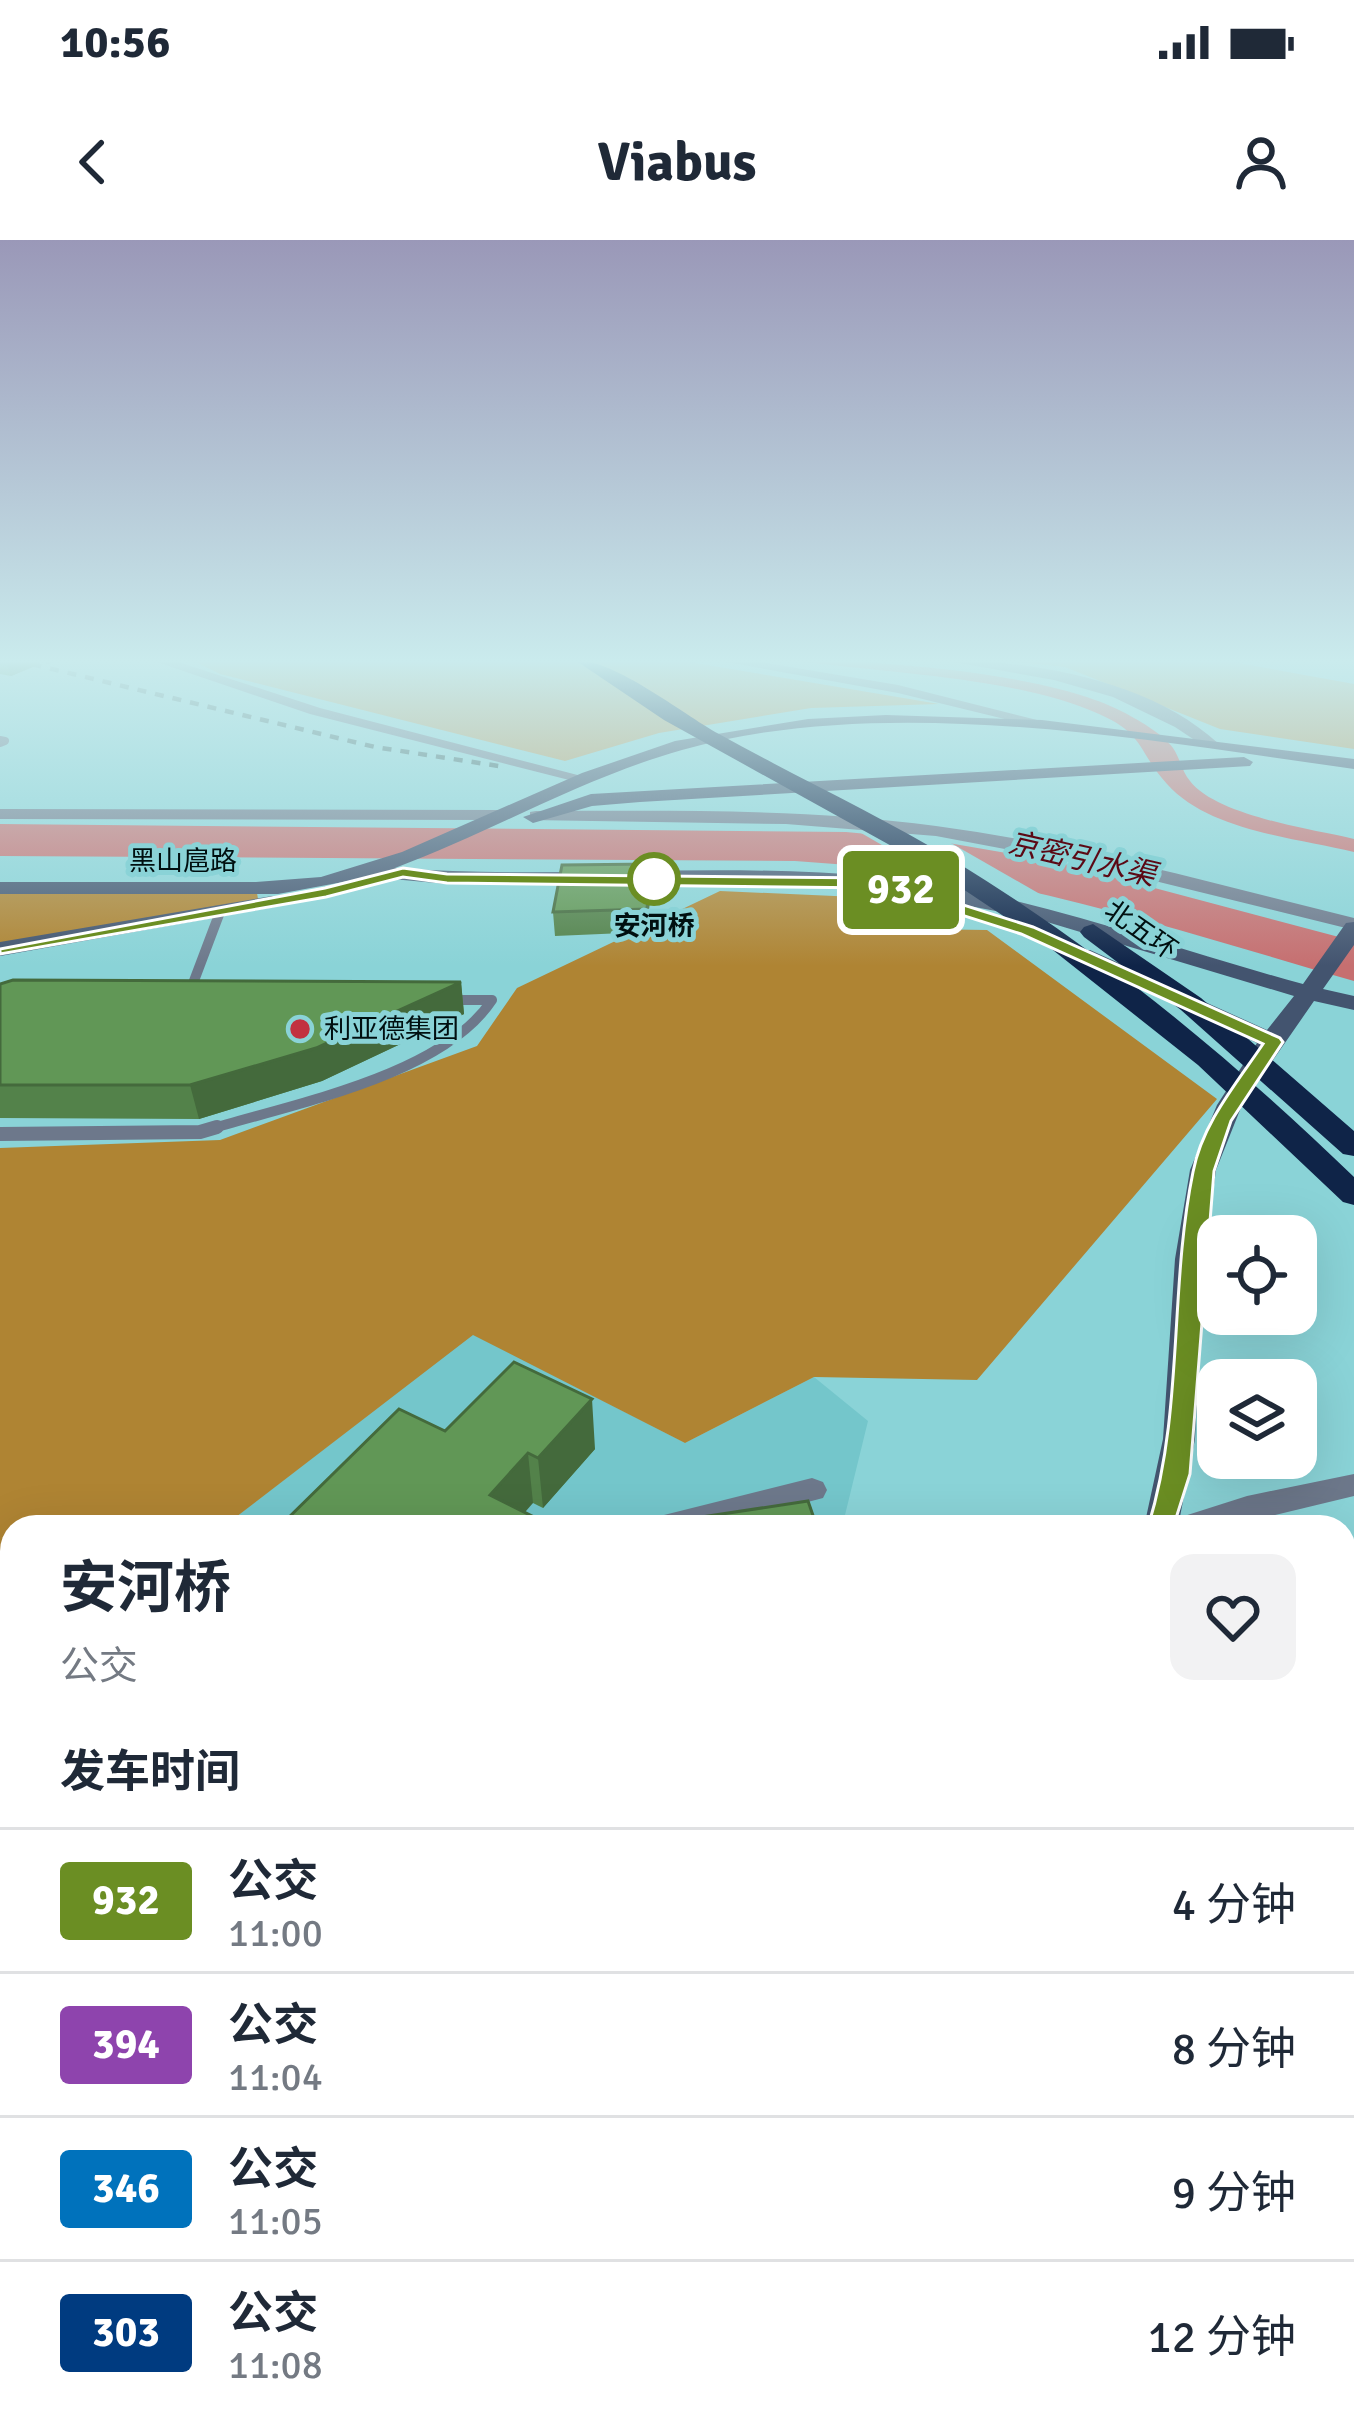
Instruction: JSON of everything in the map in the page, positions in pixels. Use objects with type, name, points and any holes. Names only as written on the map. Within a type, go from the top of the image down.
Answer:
[{"type":"highway","name":"北五环","points":[[758,762],[939,863],[1072,947],[1234,1079],[1354,1195]]},
{"type":"highway","name":"北五环","points":[[800,762],[967,855],[1105,940],[1220,1028],[1354,1147]]},
{"type":"main road","points":[[517,818],[581,778],[632,762]]},
{"type":"main road","points":[[364,872],[476,824],[591,800],[1125,770],[1158,762]]},
{"type":"main road","points":[[1261,762],[1354,774]]},
{"type":"main road","name":"黑山扈路","points":[[0,950],[220,912],[403,872],[517,818]]},
{"type":"main road","points":[[364,872],[403,872]]},
{"type":"main road","name":"黑山扈路","points":[[0,888],[255,888],[326,882],[364,872]]},
{"type":"main road","name":"黑山扈路","points":[[403,872],[447,878],[878,883]]},
{"type":"main road","points":[[878,883],[1010,904],[1317,985],[1354,1003]]},
{"type":"main road","points":[[878,883],[1027,930],[1274,1042]]},
{"type":"main road","points":[[1165,1515],[1178,1474],[1203,1171],[1221,1121],[1352,929]]},
{"type":"street","points":[[518,762],[581,778]]},
{"type":"street","points":[[0,814],[778,819],[935,831],[1078,856],[1352,929]]},
{"type":"street","points":[[1226,1515],[1354,1485]]},
{"type":"street","points":[[712,1515],[812,1490]]},
{"type":"lane","points":[[784,762],[799,787]]},
{"type":"lane","points":[[187,999],[220,912]]},
{"type":"lane","points":[[164,999],[210,999]]},
{"type":"lane","points":[[0,1134],[200,1132],[260,1114],[434,1052],[475,1026],[492,1000],[445,1000]]},
{"type":"shaded area","points":[[1151,762],[1180,762],[1203,793],[1221,803],[1266,819],[1354,839],[1354,852],[1229,822],[1185,800]]},
{"type":"shaded area","points":[[0,824],[846,832],[931,840],[1053,861],[1354,941],[1354,981],[1050,896],[901,870],[795,861],[0,856]]},
{"type":"shaded area","points":[[720,891],[879,898],[915,929],[987,930],[1217,1099],[977,1380],[814,1377],[685,1443],[473,1335],[239,1515],[0,1515],[0,1148],[220,1140],[477,1046],[517,988]]},
{"type":"shaded area","points":[[0,892],[257,893],[258,899],[0,944]]},
{"type":"shaded area","points":[[473,1334],[685,1443],[814,1377],[868,1421],[845,1515],[239,1515]]},
{"type":"pier","points":[[849,826],[937,835],[1059,905],[946,882]]},
{"type":"building","points":[[651,864],[647,909],[553,912],[562,865]]},
{"type":"building","points":[[13,980],[461,982],[316,1048],[190,1085],[0,1085],[0,984]]},
{"type":"building","points":[[514,1362],[592,1399],[538,1458],[528,1453],[490,1495],[530,1515],[291,1515],[399,1409],[445,1431]]},
{"type":"building","points":[[808,1501],[813,1515],[715,1515]]},
{"type":"railway","points":[[473,762],[505,767]]},
{"type":"bus line","name":"932","points":[[0,949],[326,892],[403,872],[447,878],[878,883],[1027,930],[1274,1042],[1221,1121],[1203,1171],[1178,1474],[1165,1515]]},
{"type":"place","name":"安河桥","points":[[654,879]]},
{"type":"place","name":"利亚德集团","points":[[300,1029]]},
{"type":"water label","name":"京密引水渠","points":[[1082,859]]}]
